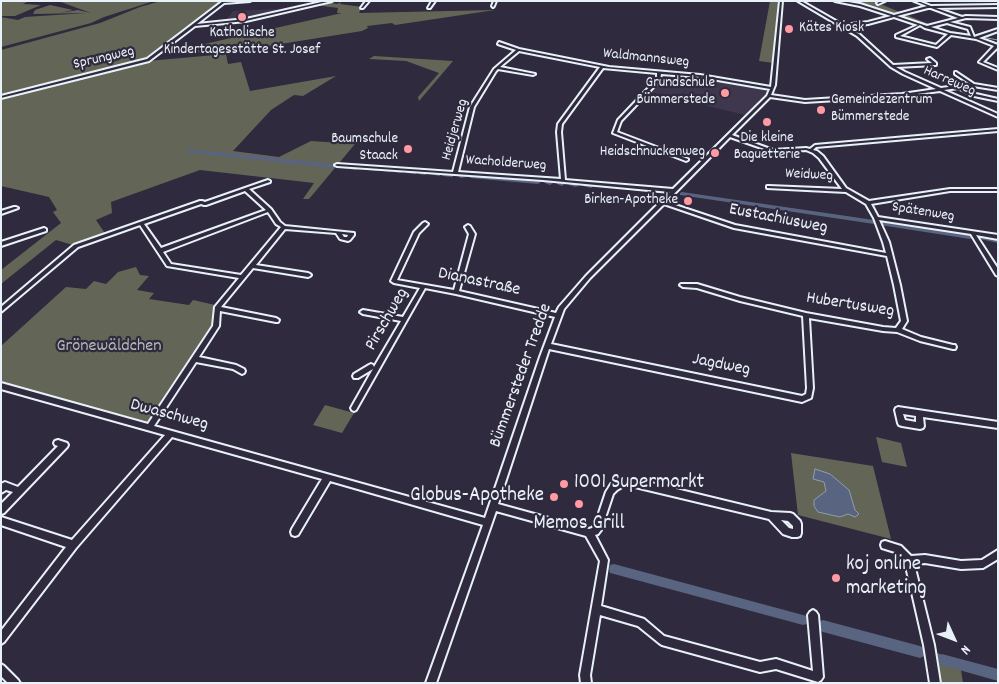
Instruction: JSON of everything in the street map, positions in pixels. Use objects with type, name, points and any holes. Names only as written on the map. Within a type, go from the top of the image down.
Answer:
[{"type":"street","points":[[225,2],[250,1]]},
{"type":"street","points":[[194,25],[246,20],[331,1]]},
{"type":"street","points":[[362,7],[368,1]]},
{"type":"street","points":[[429,7],[434,1]]},
{"type":"street","points":[[493,6],[495,1]]},
{"type":"street","name":"Bümmersteder Tredde","points":[[431,683],[557,316],[566,301],[769,96],[772,88],[782,1]]},
{"type":"street","name":"Harreweg","points":[[800,1],[858,35],[892,66],[915,79],[998,116]]},
{"type":"street","points":[[836,1],[860,5],[925,27],[950,34],[974,37],[997,46],[981,62],[998,70]]},
{"type":"street","points":[[878,3],[884,1]]},
{"type":"street","points":[[916,1],[961,18]]},
{"type":"street","points":[[976,1],[985,6]]},
{"type":"street","name":"Sprungweg","points":[[1,97],[148,60],[225,2]]},
{"type":"street","points":[[990,6],[998,12]]},
{"type":"street","points":[[844,26],[868,23],[928,7],[998,6]]},
{"type":"street","points":[[948,22],[961,18],[998,18]]},
{"type":"street","points":[[925,27],[945,20],[969,28],[974,37]]},
{"type":"street","points":[[919,25],[897,36],[937,46],[950,34]]},
{"type":"street","points":[[974,37],[998,30]]},
{"type":"street","name":"Waldmannsweg","points":[[498,43],[518,50],[602,67],[705,76],[772,88]]},
{"type":"street","name":"Heidjerweg","points":[[456,173],[472,107],[486,82],[518,50]]},
{"type":"street","name":"Harreweg","points":[[892,66],[935,64],[929,59]]},
{"type":"street","points":[[563,181],[560,124],[602,67]]},
{"type":"street","points":[[498,68],[533,74]]},
{"type":"street","points":[[659,73],[659,79],[619,121],[615,133],[686,160]]},
{"type":"street","points":[[956,73],[973,85]]},
{"type":"street","points":[[769,96],[805,101],[902,95],[956,86],[973,85],[998,89]]},
{"type":"street","points":[[956,86],[975,95],[998,100]]},
{"type":"street","points":[[729,135],[773,151],[811,150],[815,146],[998,130]]},
{"type":"street","name":"Spätenweg","points":[[811,150],[820,157],[847,191],[868,203],[876,218],[998,237]]},
{"type":"street","name":"Wacholderweg","points":[[337,165],[674,191]]},
{"type":"street","points":[[1,310],[76,246],[268,181]]},
{"type":"street","name":"Weidweg","points":[[769,187],[847,191]]},
{"type":"street","points":[[246,189],[284,227],[338,232]]},
{"type":"street","points":[[868,203],[950,190],[998,190]]},
{"type":"street","name":"Eustachiusweg","points":[[663,202],[734,226],[890,255]]},
{"type":"street","points":[[1,213],[16,208]]},
{"type":"street","points":[[159,251],[269,210]]},
{"type":"street","name":"Hubertusweg","points":[[683,285],[697,286],[740,299],[806,315],[898,330],[904,321],[890,255],[876,218]]},
{"type":"street","points":[[141,223],[169,265],[242,277]]},
{"type":"street","points":[[394,281],[417,232],[426,224]]},
{"type":"street","points":[[456,292],[472,234],[468,226]]},
{"type":"street","points":[[148,428],[216,326],[218,308],[284,227]]},
{"type":"street","points":[[1,244],[44,230]]},
{"type":"street","points":[[973,234],[998,274]]},
{"type":"street","points":[[253,266],[308,275]]},
{"type":"street","name":"Dianastraße","points":[[394,281],[456,292],[557,316]]},
{"type":"street","name":"Pirschweg","points":[[354,408],[374,368],[424,286]]},
{"type":"street","points":[[218,308],[276,320]]},
{"type":"street","points":[[363,312],[405,320]]},
{"type":"street","name":"Jagdweg","points":[[546,346],[802,399],[809,396],[810,388],[806,315]]},
{"type":"street","points":[[898,330],[920,339],[953,347]]},
{"type":"street","points":[[194,359],[242,370]]},
{"type":"street","name":"Pirschweg","points":[[366,360],[374,368]]},
{"type":"street","name":"Pirschweg","points":[[356,376],[374,368]]},
{"type":"street","name":"Dwaschweg","points":[[1,386],[487,522]]},
{"type":"street","points":[[919,413],[998,425]]},
{"type":"street","points":[[1,639],[74,545],[170,434]]},
{"type":"street","points":[[1,510],[64,445],[58,443]]},
{"type":"street","points":[[295,532],[328,477]]},
{"type":"street","points":[[493,506],[589,533],[598,527],[610,492],[621,483],[635,483],[772,516]]},
{"type":"street","points":[[1,490],[5,486],[19,491]]},
{"type":"street","points":[[1,521],[74,545]]},
{"type":"street","points":[[586,683],[585,675],[604,560],[589,533]]},
{"type":"street","points":[[885,545],[898,549],[909,560],[929,645],[935,683]]},
{"type":"street","points":[[909,560],[925,559],[952,564],[978,564],[989,561],[998,554]]},
{"type":"street","points":[[596,609],[641,622],[662,640],[760,667],[776,664],[818,680],[813,615]]},
{"type":"street","points":[[1,669],[15,683]]},
{"type":"shaded area","name":"Katholische Kindertagesstätte St. Josef","points":[[276,9],[274,13],[225,22],[233,11]]},
{"type":"shaded area","name":"Grundschule Bümmerstede","points":[[667,74],[718,80],[766,90],[765,96],[745,115],[679,99],[687,88],[678,98],[650,92]]},
{"type":"green space","points":[[1,1],[29,1],[23,4],[41,5],[15,16],[1,16]]},
{"type":"green space","points":[[58,1],[154,1],[91,23],[1,47],[1,17],[18,20],[25,17],[86,13],[33,14],[35,10],[50,5],[73,10],[60,13],[78,10],[91,13]]},
{"type":"green space","points":[[161,1],[224,1],[155,54],[149,55],[153,55],[147,60],[1,96],[1,50],[100,23]]},
{"type":"green space","points":[[770,1],[781,1],[774,63],[759,61]]},
{"type":"green space","points":[[836,1],[873,1],[943,30],[972,34],[973,37],[938,31],[860,5]]},
{"type":"green space","points":[[326,2],[337,4],[341,2],[340,4],[362,7],[359,13],[495,10],[395,25],[392,23],[367,26],[368,28],[362,31],[237,51],[160,54],[342,13],[337,13],[338,8],[315,5]]},
{"type":"green space","points":[[226,54],[228,64],[241,62],[250,91],[336,76],[303,96],[294,95],[271,110],[233,151],[279,157],[311,141],[355,144],[309,199],[303,199],[314,183],[200,170],[111,202],[112,213],[96,220],[106,235],[76,246],[56,240],[1,284],[1,270],[61,223],[53,212],[57,210],[49,197],[1,186],[1,98],[148,61]]},
{"type":"green space","points":[[374,56],[453,61],[419,101],[418,97],[439,73],[406,61],[369,59]]},
{"type":"green space","name":"Grönewäldchen","points":[[136,267],[140,275],[149,276],[137,290],[154,293],[149,299],[189,305],[193,300],[215,305],[212,327],[148,424],[1,385],[1,346],[66,287],[86,289],[94,281],[106,284],[118,272]]},
{"type":"green space","points":[[325,405],[354,413],[342,433],[313,425]]},
{"type":"green space","points":[[876,437],[901,443],[907,467],[882,462]]},
{"type":"green space","points":[[791,453],[873,466],[891,539],[798,515]]},
{"type":"green space","points":[[935,652],[960,663],[963,683],[940,683]]},
{"type":"water","points":[[815,469],[830,474],[849,490],[855,510],[859,514],[855,517],[848,514],[840,517],[818,512],[814,506],[814,500],[826,491],[824,482],[813,479]]},
{"type":"waterway","points":[[987,38],[998,40]]},
{"type":"waterway","points":[[189,151],[332,166]]},
{"type":"waterway","points":[[338,166],[356,168]]},
{"type":"waterway","points":[[364,168],[377,169]]},
{"type":"waterway","points":[[385,170],[390,170]]},
{"type":"waterway","points":[[396,171],[401,171]]},
{"type":"waterway","points":[[409,172],[415,172]]},
{"type":"waterway","points":[[432,173],[439,174]]},
{"type":"waterway","points":[[445,175],[452,175]]},
{"type":"waterway","points":[[472,177],[538,182]]},
{"type":"waterway","points":[[571,184],[576,185]]},
{"type":"waterway","points":[[585,185],[591,186]]},
{"type":"waterway","points":[[682,194],[874,222]]},
{"type":"waterway","points":[[882,224],[970,237]]},
{"type":"waterway","points":[[982,238],[998,241]]},
{"type":"waterway","points":[[614,569],[803,620]]},
{"type":"waterway","points":[[823,626],[920,652]]},
{"type":"waterway","points":[[942,660],[998,675]]},
{"type":"place","name":"Katholische Kindertagesstätte St. Josef","points":[[242,17]]},
{"type":"place","name":"Kätes Kiosk","points":[[789,29]]},
{"type":"place","name":"Grundschule Bümmerstede","points":[[725,93]]},
{"type":"place","name":"Gemeindezentrum Bümmerstede","points":[[821,110]]},
{"type":"place","name":"Die kleine Baguetterie","points":[[767,122]]},
{"type":"place","name":"Baumschule Staack","points":[[408,149]]},
{"type":"place","name":"Heidschnuckenweg","points":[[715,153]]},
{"type":"place","name":"Birken-Apotheke","points":[[688,201]]},
{"type":"place","name":"1001 Supermarkt","points":[[564,484]]},
{"type":"place","name":"Globus-Apotheke","points":[[554,497]]},
{"type":"place","name":"Memos Grill","points":[[579,504]]},
{"type":"place","name":"koj online marketing","points":[[836,578]]}]
